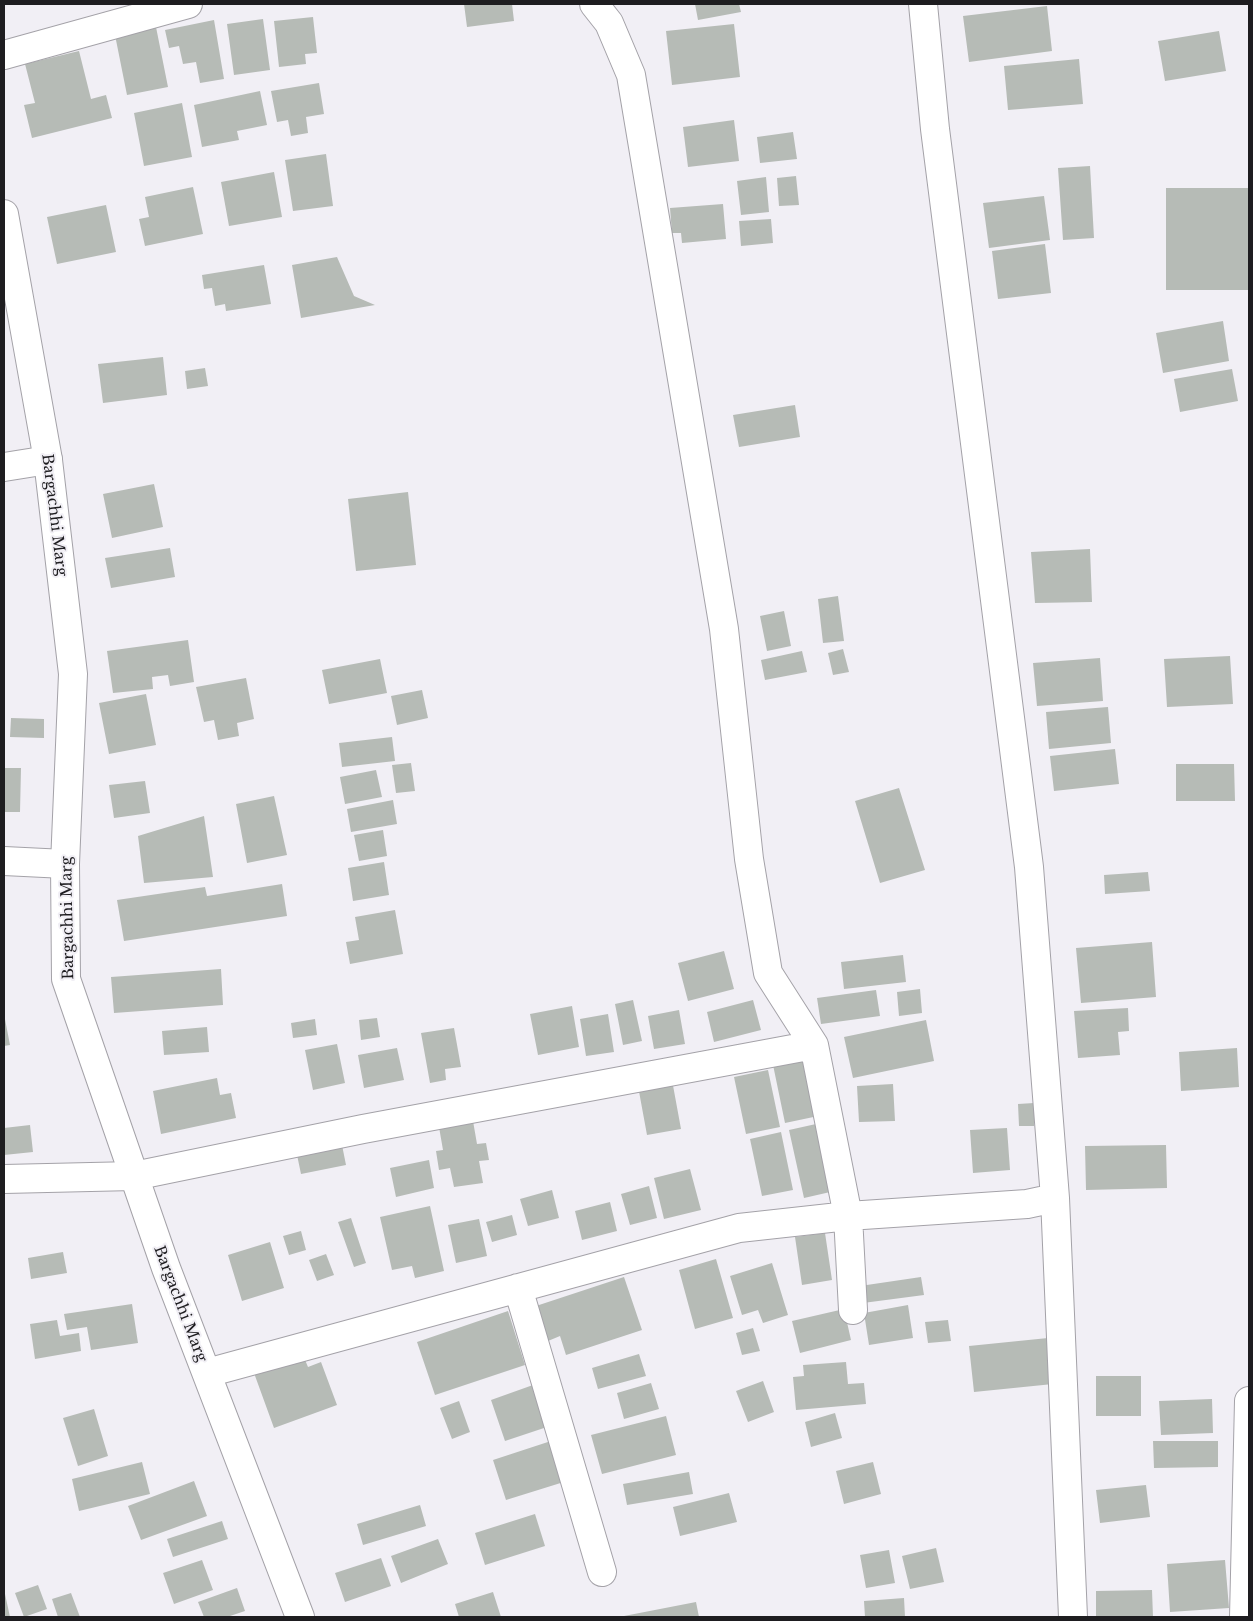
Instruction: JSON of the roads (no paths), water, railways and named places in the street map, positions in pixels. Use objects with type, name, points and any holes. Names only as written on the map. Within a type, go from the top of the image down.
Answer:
[{"type":"street","points":[[4,55],[188,4]]},
{"type":"street","points":[[594,4],[610,23],[631,75],[724,629],[749,859],[768,973],[814,1045],[848,1216],[853,1310]]},
{"type":"street","points":[[923,4],[935,129],[1029,867],[1055,1198],[1073,1617]]},
{"type":"street","name":"Bargachhi Marg","points":[[4,214],[48,460],[73,674],[65,864],[66,979],[166,1268],[300,1617]]},
{"type":"street","points":[[4,467],[48,460]]},
{"type":"street","points":[[4,861],[65,864]]},
{"type":"street","points":[[4,1178],[134,1176],[363,1129],[814,1045]]},
{"type":"street","points":[[206,1373],[739,1228],[848,1216],[1027,1204],[1055,1198]]},
{"type":"street","points":[[518,1288],[602,1572]]},
{"type":"street","points":[[1244,1617],[1249,1402]]}]
